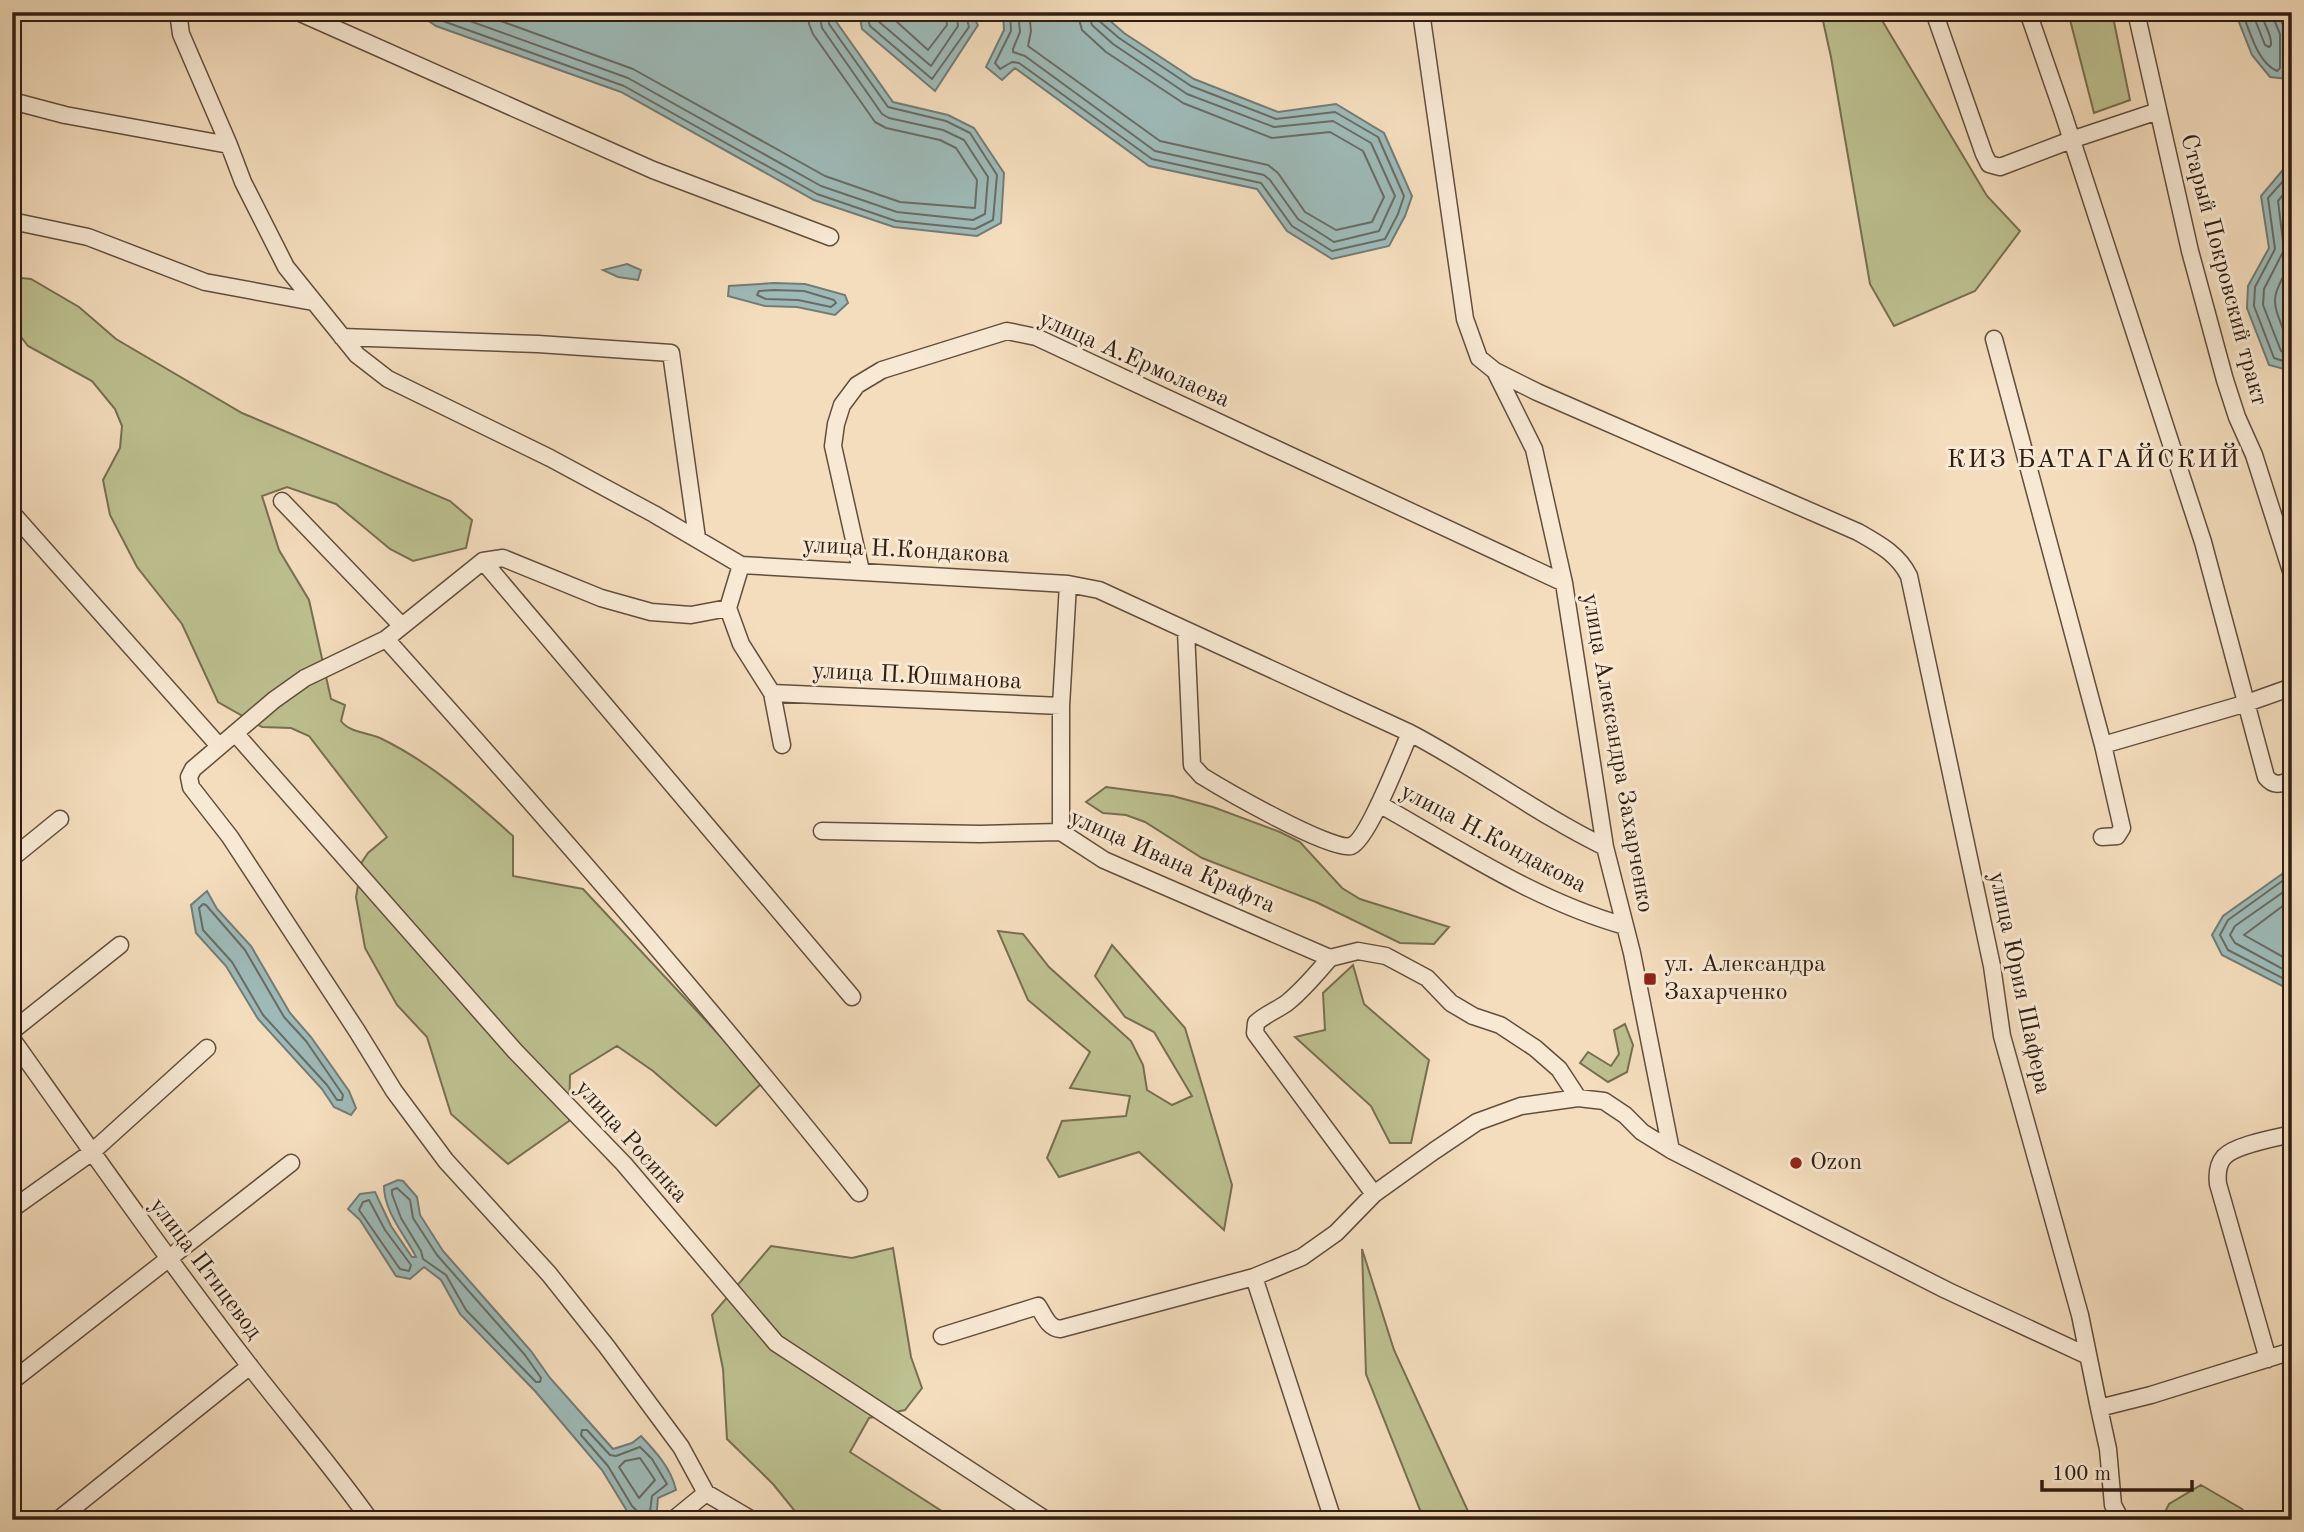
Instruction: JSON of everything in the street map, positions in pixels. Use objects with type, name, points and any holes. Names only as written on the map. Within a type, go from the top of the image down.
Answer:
[{"type":"street","points":[[178,12],[181,34],[253,204],[280,257],[357,355],[388,379],[550,458],[741,565],[728,608],[741,644],[772,693],[782,745]]},
{"type":"street","points":[[298,12],[653,170],[830,237]]},
{"type":"street","points":[[1421,12],[1465,319],[1479,358],[1495,371],[1537,392]]},
{"type":"street","points":[[1934,12],[1989,164],[2000,167],[2158,111]]},
{"type":"street","points":[[2028,12],[2203,542],[2266,778],[2278,785],[2292,780]]},
{"type":"street","name":"Старый Покровский тракт","points":[[2136,12],[2190,251],[2225,380],[2236,417],[2254,455],[2292,574]]},
{"type":"street","points":[[12,102],[65,115],[229,145]]},
{"type":"street","points":[[12,221],[88,237],[205,282],[313,302]]},
{"type":"street","name":"улица А.Ермолаева","points":[[861,571],[833,446],[835,424],[842,405],[857,385],[882,369],[1007,331],[1036,337],[1564,583]]},
{"type":"street","points":[[342,337],[538,344],[671,353],[696,538]]},
{"type":"street","points":[[1994,339],[2103,745],[2122,828],[2117,836],[2102,837]]},
{"type":"street","name":"улица Александра Захарченко","points":[[1495,371],[1534,449],[1564,583],[1605,847],[1652,1048],[1671,1150]]},
{"type":"street","points":[[1518,417],[1520,406],[1527,397],[1537,392]]},
{"type":"street","name":"улица Юрия Шафера","points":[[1537,392],[1858,532],[1885,547],[1904,566],[1913,592],[1990,954],[2002,1036],[2080,1315],[2108,1449],[2113,1505],[2121,1520]]},
{"type":"street","points":[[282,501],[401,625]]},
{"type":"street","points":[[12,513],[219,746]]},
{"type":"street","points":[[728,608],[691,615],[651,612],[601,598],[503,558],[483,561],[386,639],[304,678],[274,700],[193,769],[189,778],[191,787],[230,838],[358,1031],[394,1091],[446,1161],[549,1274],[607,1347],[681,1447],[706,1493],[752,1520]]},
{"type":"street","points":[[483,561],[852,997]]},
{"type":"street","name":"улица Н.Кондакова","points":[[741,565],[1068,584],[1100,590],[1410,733],[1441,749],[1565,828],[1605,847]]},
{"type":"street","points":[[1060,832],[1061,706],[1068,584]]},
{"type":"street","name":"улица Н.Кондакова","points":[[1186,631],[1192,765],[1202,776],[1287,823],[1341,846],[1352,846],[1361,838],[1379,804],[1410,733]]},
{"type":"street","points":[[386,639],[607,890],[770,1081],[859,1193]]},
{"type":"street","points":[[2103,745],[2247,704],[2292,687]]},
{"type":"street","name":"улица П.Юшманова","points":[[772,693],[1061,706]]},
{"type":"street","name":"улица Росинка","points":[[236,733],[514,1051],[624,1164],[776,1343],[1046,1520]]},
{"type":"street","name":"улица Н.Кондакова","points":[[1379,804],[1525,887],[1588,916],[1625,926]]},
{"type":"street","points":[[12,858],[60,818]]},
{"type":"street","name":"улица Ивана Крафта","points":[[822,831],[980,834],[1060,832],[1104,860],[1330,958]]},
{"type":"street","points":[[12,1031],[120,945]]},
{"type":"street","points":[[1374,1195],[1255,1033],[1256,1023],[1302,990],[1330,958],[1358,951],[1386,956],[1427,978],[1451,1003],[1473,1016],[1500,1025],[1535,1048],[1559,1069],[1578,1098]]},
{"type":"street","name":"улица Птицевод","points":[[12,1039],[169,1260],[370,1520]]},
{"type":"street","points":[[12,1209],[92,1152],[207,1048]]},
{"type":"street","points":[[942,1335],[1038,1306],[1049,1323],[1055,1329],[1060,1329],[1254,1277],[1302,1257],[1336,1233],[1374,1195],[1478,1122],[1521,1106],[1578,1098],[1604,1101],[1625,1115],[1642,1132],[1671,1150],[1946,1290],[2088,1356]]},
{"type":"street","points":[[2268,1359],[2218,1184],[2217,1170],[2223,1158],[2234,1151],[2292,1133]]},
{"type":"street","points":[[12,1381],[291,1163]]},
{"type":"street","points":[[1254,1277],[1333,1520]]},
{"type":"street","points":[[2099,1408],[2292,1352]]},
{"type":"street","points":[[58,1520],[250,1366]]},
{"type":"street","points":[[673,1520],[706,1493]]},
{"type":"green space","points":[[1821,12],[1877,12],[1987,196],[2020,231],[1975,291],[1894,326],[1870,284]]},
{"type":"green space","points":[[2068,12],[2112,12],[2130,100],[2094,113]]},
{"type":"green space","points":[[12,277],[31,279],[79,307],[116,339],[242,413],[450,501],[472,520],[466,548],[413,561],[390,549],[336,504],[287,487],[262,496],[279,550],[309,600],[331,699],[345,705],[341,721],[349,728],[380,738],[416,758],[466,795],[513,836],[513,876],[583,889],[763,1082],[716,1126],[653,1071],[617,1046],[570,1075],[569,1121],[508,1164],[451,1114],[427,1037],[397,1005],[365,948],[356,897],[362,862],[368,853],[387,837],[309,736],[291,728],[262,727],[218,702],[182,624],[137,567],[110,515],[103,480],[120,448],[122,426],[115,409],[92,381],[28,346],[12,325]]},
{"type":"green space","points":[[1106,787],[1173,796],[1213,807],[1280,832],[1300,842],[1342,888],[1360,899],[1449,927],[1434,944],[1400,943],[1316,902],[1202,858],[1145,822],[1126,815],[1103,813],[1086,802]]},
{"type":"green space","points":[[998,931],[1023,934],[1049,967],[1131,1041],[1143,1065],[1147,1090],[1172,1105],[1192,1096],[1154,1032],[1125,1017],[1095,976],[1112,945],[1185,1028],[1232,1185],[1224,1230],[1139,1152],[1059,1177],[1047,1158],[1062,1121],[1126,1116],[1130,1096],[1070,1088],[1090,1052],[1028,1000]]},
{"type":"green space","points":[[1353,965],[1364,1004],[1429,1060],[1411,1143],[1390,1143],[1371,1106],[1295,1037],[1325,1030],[1323,993]]},
{"type":"green space","points":[[1625,1024],[1633,1045],[1627,1072],[1608,1082],[1580,1063],[1588,1052],[1611,1066],[1619,1054],[1614,1030]]},
{"type":"green space","points":[[771,1246],[852,1258],[893,1248],[911,1357],[922,1388],[905,1410],[869,1418],[850,1452],[948,1515],[976,1520],[802,1520],[773,1484],[727,1439],[723,1369],[712,1315]]},
{"type":"green space","points":[[1362,1249],[1394,1350],[1472,1520],[1424,1520],[1366,1374]]},
{"type":"green space","points":[[2201,1485],[2242,1509],[2250,1520],[2165,1520],[2163,1516],[2169,1504]]},
{"type":"water","points":[[416,12],[835,12],[835,20],[893,102],[948,115],[974,128],[1004,173],[1001,223],[977,236],[894,227],[814,200],[621,92],[436,26]]},
{"type":"water","points":[[859,12],[970,12],[978,25],[935,91],[862,29]]},
{"type":"water","points":[[1003,12],[1100,12],[1124,33],[1194,79],[1278,112],[1336,104],[1384,133],[1412,196],[1389,246],[1332,259],[1287,231],[1257,189],[1149,166],[1015,68],[1002,80],[986,67],[1004,30]]},
{"type":"water","points":[[2235,12],[2276,12],[2287,32],[2288,79],[2270,77],[2252,55]]},
{"type":"water","points":[[2292,164],[2292,371],[2269,365],[2247,308],[2248,286],[2269,248],[2261,196],[2287,165]]},
{"type":"water","points":[[627,264],[641,270],[638,280],[618,277],[603,270]]},
{"type":"water","points":[[805,284],[845,295],[848,303],[835,315],[797,307],[765,306],[728,296],[729,286]]},
{"type":"water","points":[[2292,863],[2292,991],[2222,955],[2212,935],[2223,916],[2282,874]]},
{"type":"water","points":[[207,891],[217,909],[251,946],[290,1013],[311,1037],[349,1091],[356,1108],[351,1115],[334,1107],[322,1089],[258,1019],[226,966],[196,933],[191,905]]},
{"type":"water","points":[[398,1180],[403,1181],[417,1197],[420,1215],[443,1251],[613,1449],[632,1443],[641,1436],[662,1461],[676,1490],[658,1498],[656,1520],[636,1520],[627,1511],[602,1470],[535,1391],[460,1314],[441,1280],[424,1267],[410,1279],[396,1276],[360,1220],[348,1209],[360,1194],[375,1192],[391,1226],[412,1257],[416,1257],[387,1205],[384,1186]]},
{"type":"place","name":"ул. Александра Захарченко","points":[[1650,979]]},
{"type":"place","name":"Ozon","points":[[1796,1163]]},
{"type":"district","name":"КИЗ БАТАГАЙСКИЙ","points":[[2094,460]]}]
